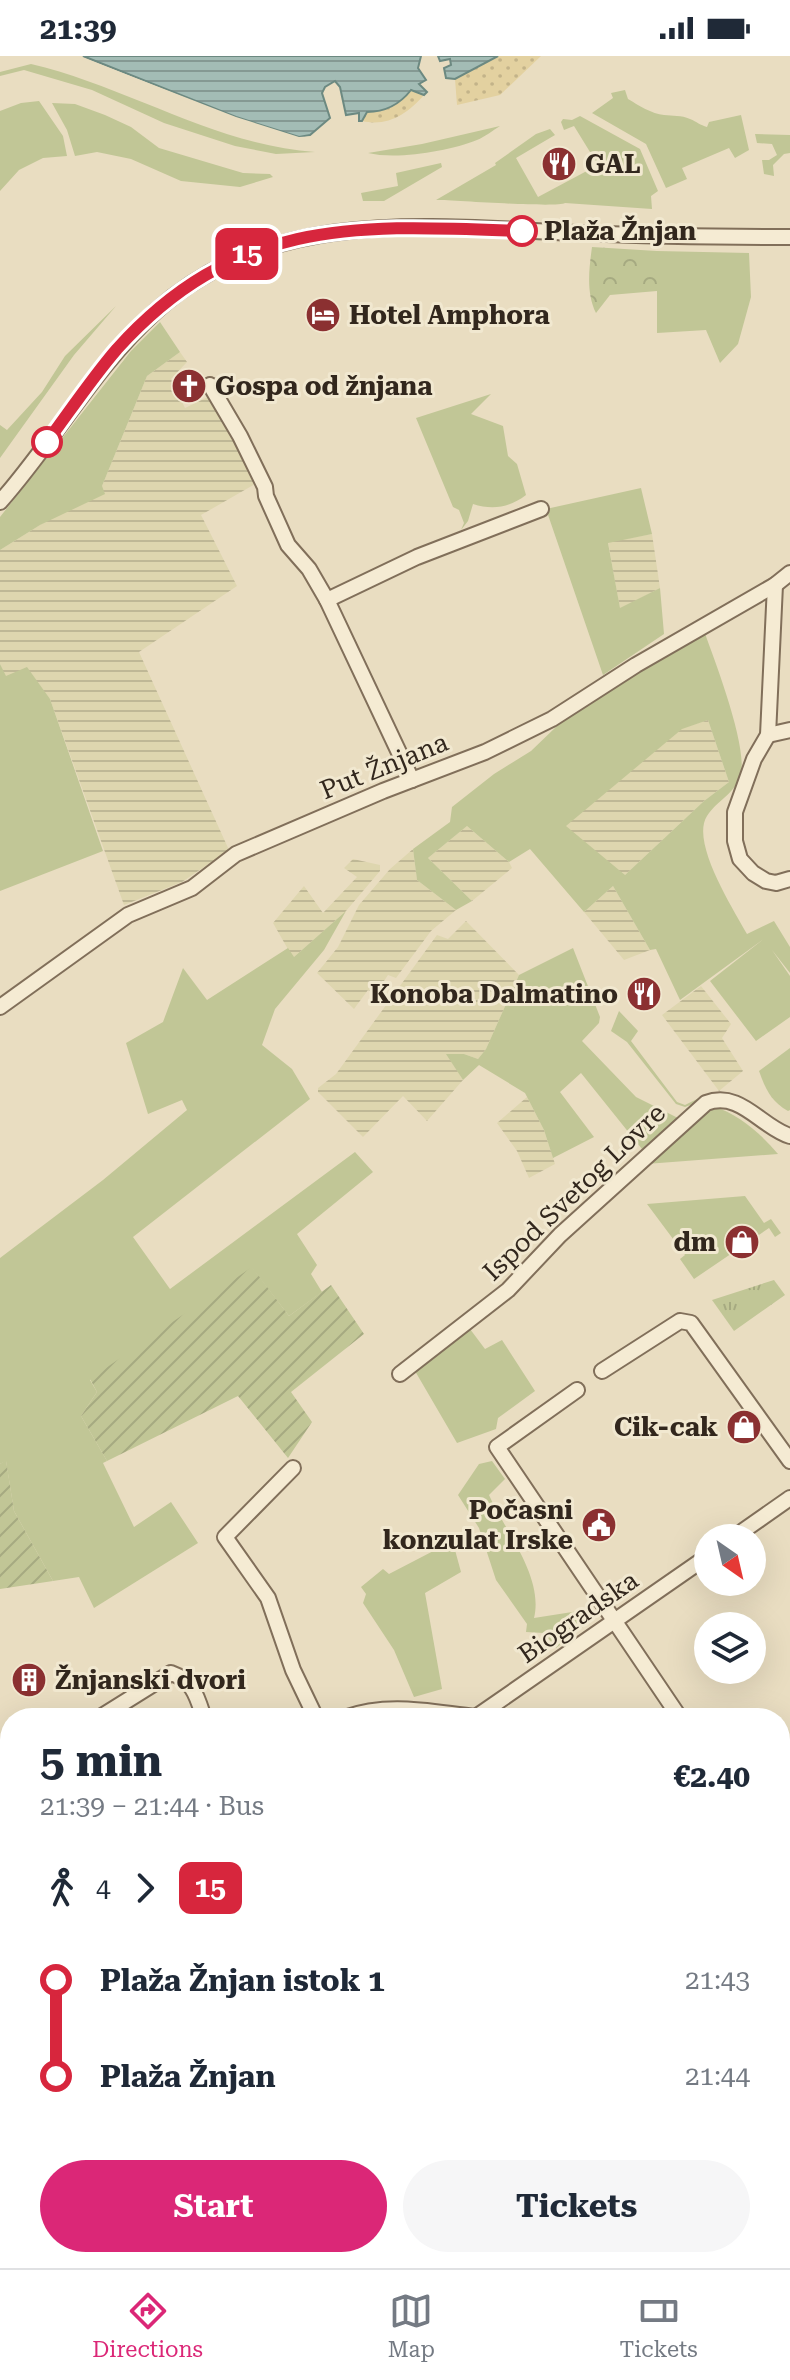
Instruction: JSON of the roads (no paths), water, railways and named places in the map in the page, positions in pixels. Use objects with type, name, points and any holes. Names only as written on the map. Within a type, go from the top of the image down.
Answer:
[{"type":"street","points":[[0,502],[96,375],[159,308],[209,273],[267,246],[352,229],[438,228],[790,237]]},
{"type":"street","points":[[210,385],[265,487],[288,545],[309,569],[327,600],[412,780]]},
{"type":"street","points":[[327,600],[417,557],[541,509]]},
{"type":"street","name":"Put Žnjana","points":[[0,1007],[128,915],[192,888],[236,854],[485,752],[552,719],[790,573]]},
{"type":"street","points":[[775,585],[768,735],[754,759],[735,812],[735,841],[740,859],[753,873],[766,881],[783,881]]},
{"type":"street","points":[[768,735],[790,730]]},
{"type":"street","name":"Ispod Svetog Lovre","points":[[400,1374],[508,1290],[560,1235],[706,1103],[726,1100],[743,1106],[778,1132],[790,1136]]},
{"type":"street","points":[[602,1371],[680,1321],[691,1323],[790,1461]]},
{"type":"street","points":[[577,1390],[497,1447],[673,1708]]},
{"type":"street","points":[[293,1468],[225,1537],[268,1598],[293,1670],[311,1708]]},
{"type":"street","points":[[753,1524],[790,1498]]},
{"type":"street","name":"Biogradska","points":[[489,1708],[694,1566]]},
{"type":"street","points":[[114,1708],[171,1673],[188,1681],[194,1688],[201,1708]]},
{"type":"water","points":[[83,56],[421,56],[418,68],[426,80],[419,84],[427,92],[424,95],[411,90],[392,106],[367,112],[359,121],[359,113],[346,115],[340,87],[335,81],[322,93],[330,118],[310,135],[299,137],[236,117]]},
{"type":"water","points":[[438,56],[498,56],[455,79],[446,78],[444,68],[451,65],[450,59],[440,61]]},
{"type":"place","name":"GAL","points":[[559,164]]},
{"type":"place","name":"Plaža Žnjan","points":[[522,231]]},
{"type":"place","name":"Hotel Amphora","points":[[323,315]]},
{"type":"place","name":"Gospa od žnjana","points":[[189,386]]},
{"type":"place","name":"Konoba Dalmatino","points":[[644,994]]},
{"type":"place","name":"dm","points":[[742,1242]]},
{"type":"place","name":"Cik-cak","points":[[744,1427]]},
{"type":"place","name":"Počasni konzulat Irske","points":[[599,1525]]},
{"type":"place","name":"Žnjanski dvori","points":[[29,1680]]}]
